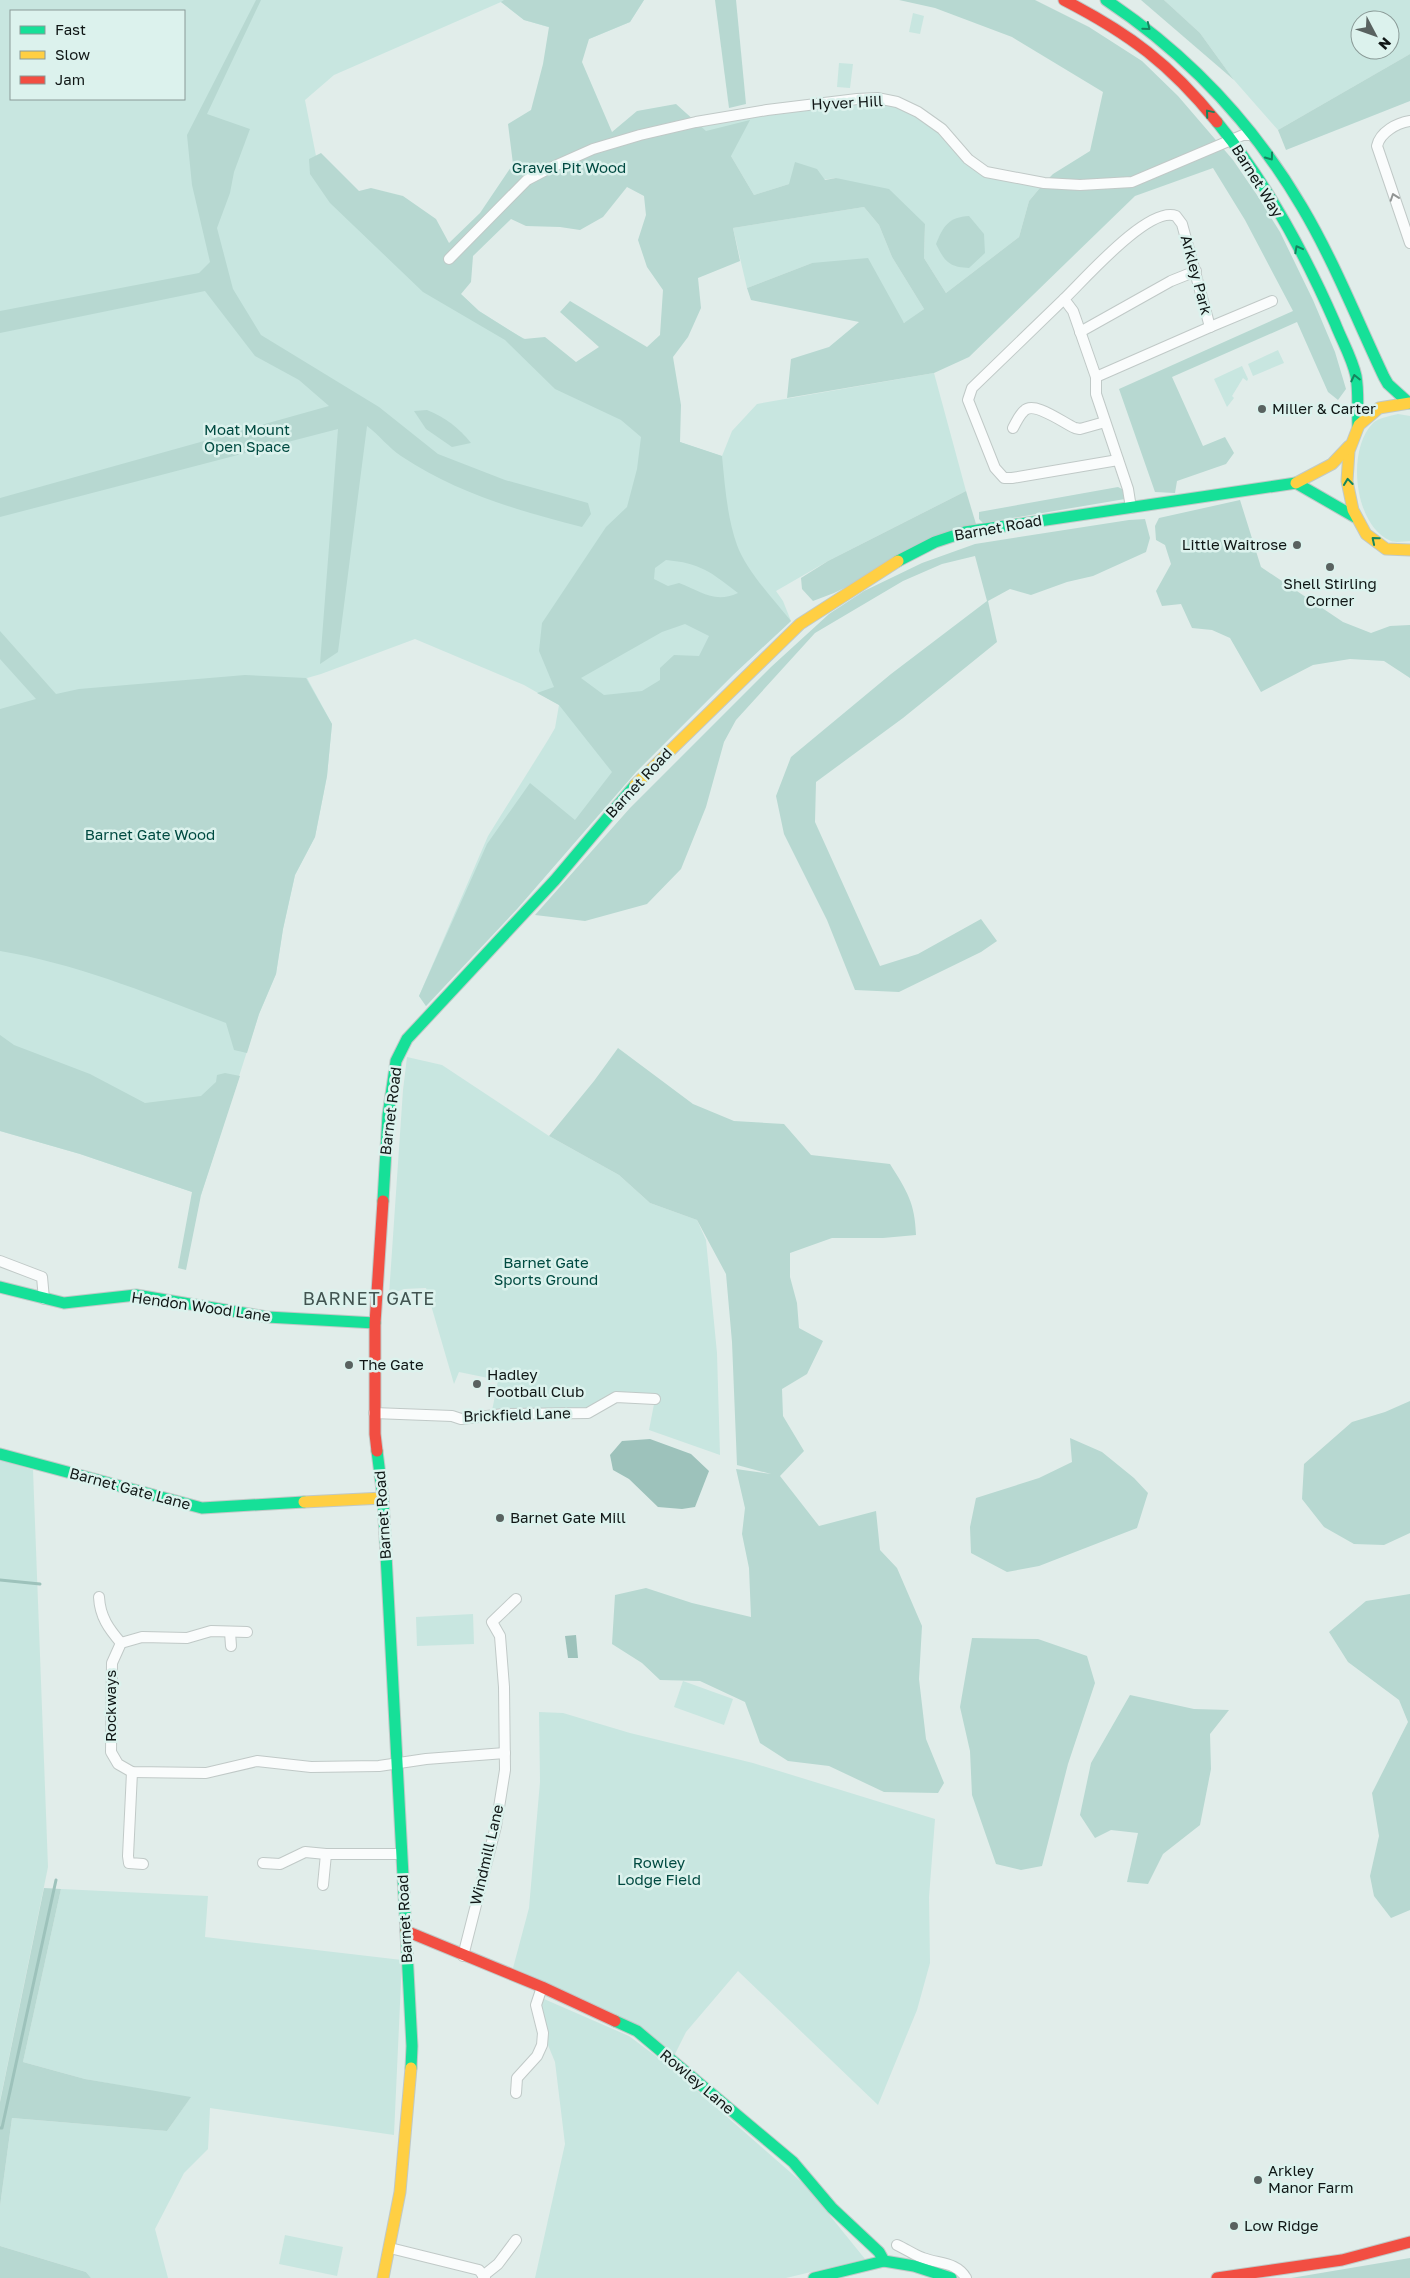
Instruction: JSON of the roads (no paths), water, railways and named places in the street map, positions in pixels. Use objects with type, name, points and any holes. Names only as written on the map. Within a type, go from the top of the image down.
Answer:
[{"type":"main road","name":"Barnet Way","points":[[1064,0],[1096,17],[1142,46],[1188,89],[1232,141],[1264,186],[1321,292],[1356,376],[1358,426]]},
{"type":"main road","name":"Barnet Way","points":[[1106,0],[1135,18],[1208,80],[1273,161],[1301,206],[1388,384],[1409,403]]},
{"type":"main road","points":[[1407,554],[1381,546],[1371,538],[1355,517],[1347,474],[1348,446],[1358,426],[1369,415],[1380,408],[1409,403]]},
{"type":"main road","name":"Barnet Road","points":[[383,2278],[399,2203],[410,2111],[412,2046],[383,1498],[374,1413],[375,1323],[388,1115],[396,1061],[401,1050],[407,1039],[426,1016],[555,880],[633,786],[800,624],[830,603],[906,557],[935,542],[965,532],[1296,483],[1306,475],[1324,469],[1336,461],[1348,446]]},
{"type":"main road","points":[[1296,483],[1355,517]]},
{"type":"main road","name":"Hendon Wood Lane","points":[[0,1287],[64,1303],[136,1295],[267,1317],[375,1323]]},
{"type":"main road","name":"Barnet Gate Lane","points":[[0,1454],[202,1508],[383,1498]]},
{"type":"main road","name":"Rowley Lane","points":[[406,1931],[542,1988],[637,2031],[793,2161],[832,2208],[879,2252],[884,2261]]},
{"type":"main road","points":[[1217,2278],[1342,2260],[1410,2242]]},
{"type":"main road","points":[[814,2278],[884,2261],[914,2266],[951,2278]]},
{"type":"street","name":"Hyver Hill","points":[[449,259],[527,180],[548,169],[593,149],[640,134],[768,110],[857,99],[877,98],[897,102],[918,112],[942,129],[968,159],[986,172],[1044,183],[1080,185],[1132,182],[1243,135],[1253,135]]},
{"type":"street","points":[[1410,121],[1400,123],[1388,131],[1378,141],[1377,146],[1410,243]]},
{"type":"street","name":"Arkley Park","points":[[1096,377],[1210,327],[1182,224],[1176,216],[1165,214],[1137,229],[969,393],[968,400],[995,468],[1004,478],[1118,460]]},
{"type":"street","points":[[1080,332],[1171,281],[1196,271]]},
{"type":"street","points":[[1064,299],[1073,311],[1096,377],[1096,394],[1118,460],[1131,508]]},
{"type":"street","points":[[1210,327],[1272,301]]},
{"type":"street","points":[[1013,428],[1024,410],[1030,407],[1037,408],[1080,429],[1105,422]]},
{"type":"street","points":[[0,1260],[42,1277],[44,1299]]},
{"type":"street","name":"Brickfield Lane","points":[[374,1413],[452,1416],[461,1419],[504,1414],[588,1413],[616,1397],[655,1399]]},
{"type":"street","points":[[99,1597],[99,1611],[110,1630],[121,1643],[142,1636],[187,1638],[211,1631],[248,1632]]},
{"type":"street","name":"Windmill Lane","points":[[463,1956],[496,1826],[505,1770],[500,1636],[492,1622],[516,1599]]},
{"type":"street","points":[[230,1632],[231,1646]]},
{"type":"street","name":"Rockways","points":[[121,1643],[112,1663],[111,1752],[118,1764],[132,1772]]},
{"type":"street","points":[[143,1864],[129,1863],[128,1856],[132,1772],[206,1773],[257,1760],[311,1767],[380,1766],[505,1753]]},
{"type":"street","points":[[263,1863],[280,1864],[305,1852],[326,1854],[402,1854]]},
{"type":"street","points":[[323,1884],[326,1854]]},
{"type":"street","points":[[516,2093],[517,2078],[537,2056],[542,2045],[542,2033],[536,2004],[542,1988]]},
{"type":"street","points":[[390,2248],[479,2270],[484,2277],[498,2264],[516,2240]]},
{"type":"street","points":[[897,2245],[924,2258],[962,2270],[966,2278]]},
{"type":"waterway","points":[[0,1580],[40,1584]]},
{"type":"waterway","points":[[0,2128],[2,2128],[56,1880]]},
{"type":"place","name":"Miller & Carter","points":[[1262,409]]},
{"type":"place","name":"Little Waitrose","points":[[1297,545]]},
{"type":"place","name":"Shell Stirling Corner","points":[[1330,567]]},
{"type":"place","name":"The Gate","points":[[349,1365]]},
{"type":"place","name":"Hadley Football Club","points":[[477,1384]]},
{"type":"place","name":"Barnet Gate Mill","points":[[500,1518]]},
{"type":"place","name":"Arkley Manor Farm","points":[[1258,2180]]},
{"type":"place","name":"Low Ridge","points":[[1234,2226]]},
{"type":"district","name":"BARNET GATE","points":[[369,1299]]},
{"type":"park label","name":"Gravel Pit Wood","points":[[569,168]]},
{"type":"park label","name":"Moat Mount Open Space","points":[[247,438]]},
{"type":"park label","name":"Barnet Gate Wood","points":[[150,835]]},
{"type":"park label","name":"Barnet Gate Sports Ground","points":[[546,1272]]},
{"type":"park label","name":"Rowley Lodge Field","points":[[659,1872]]}]
